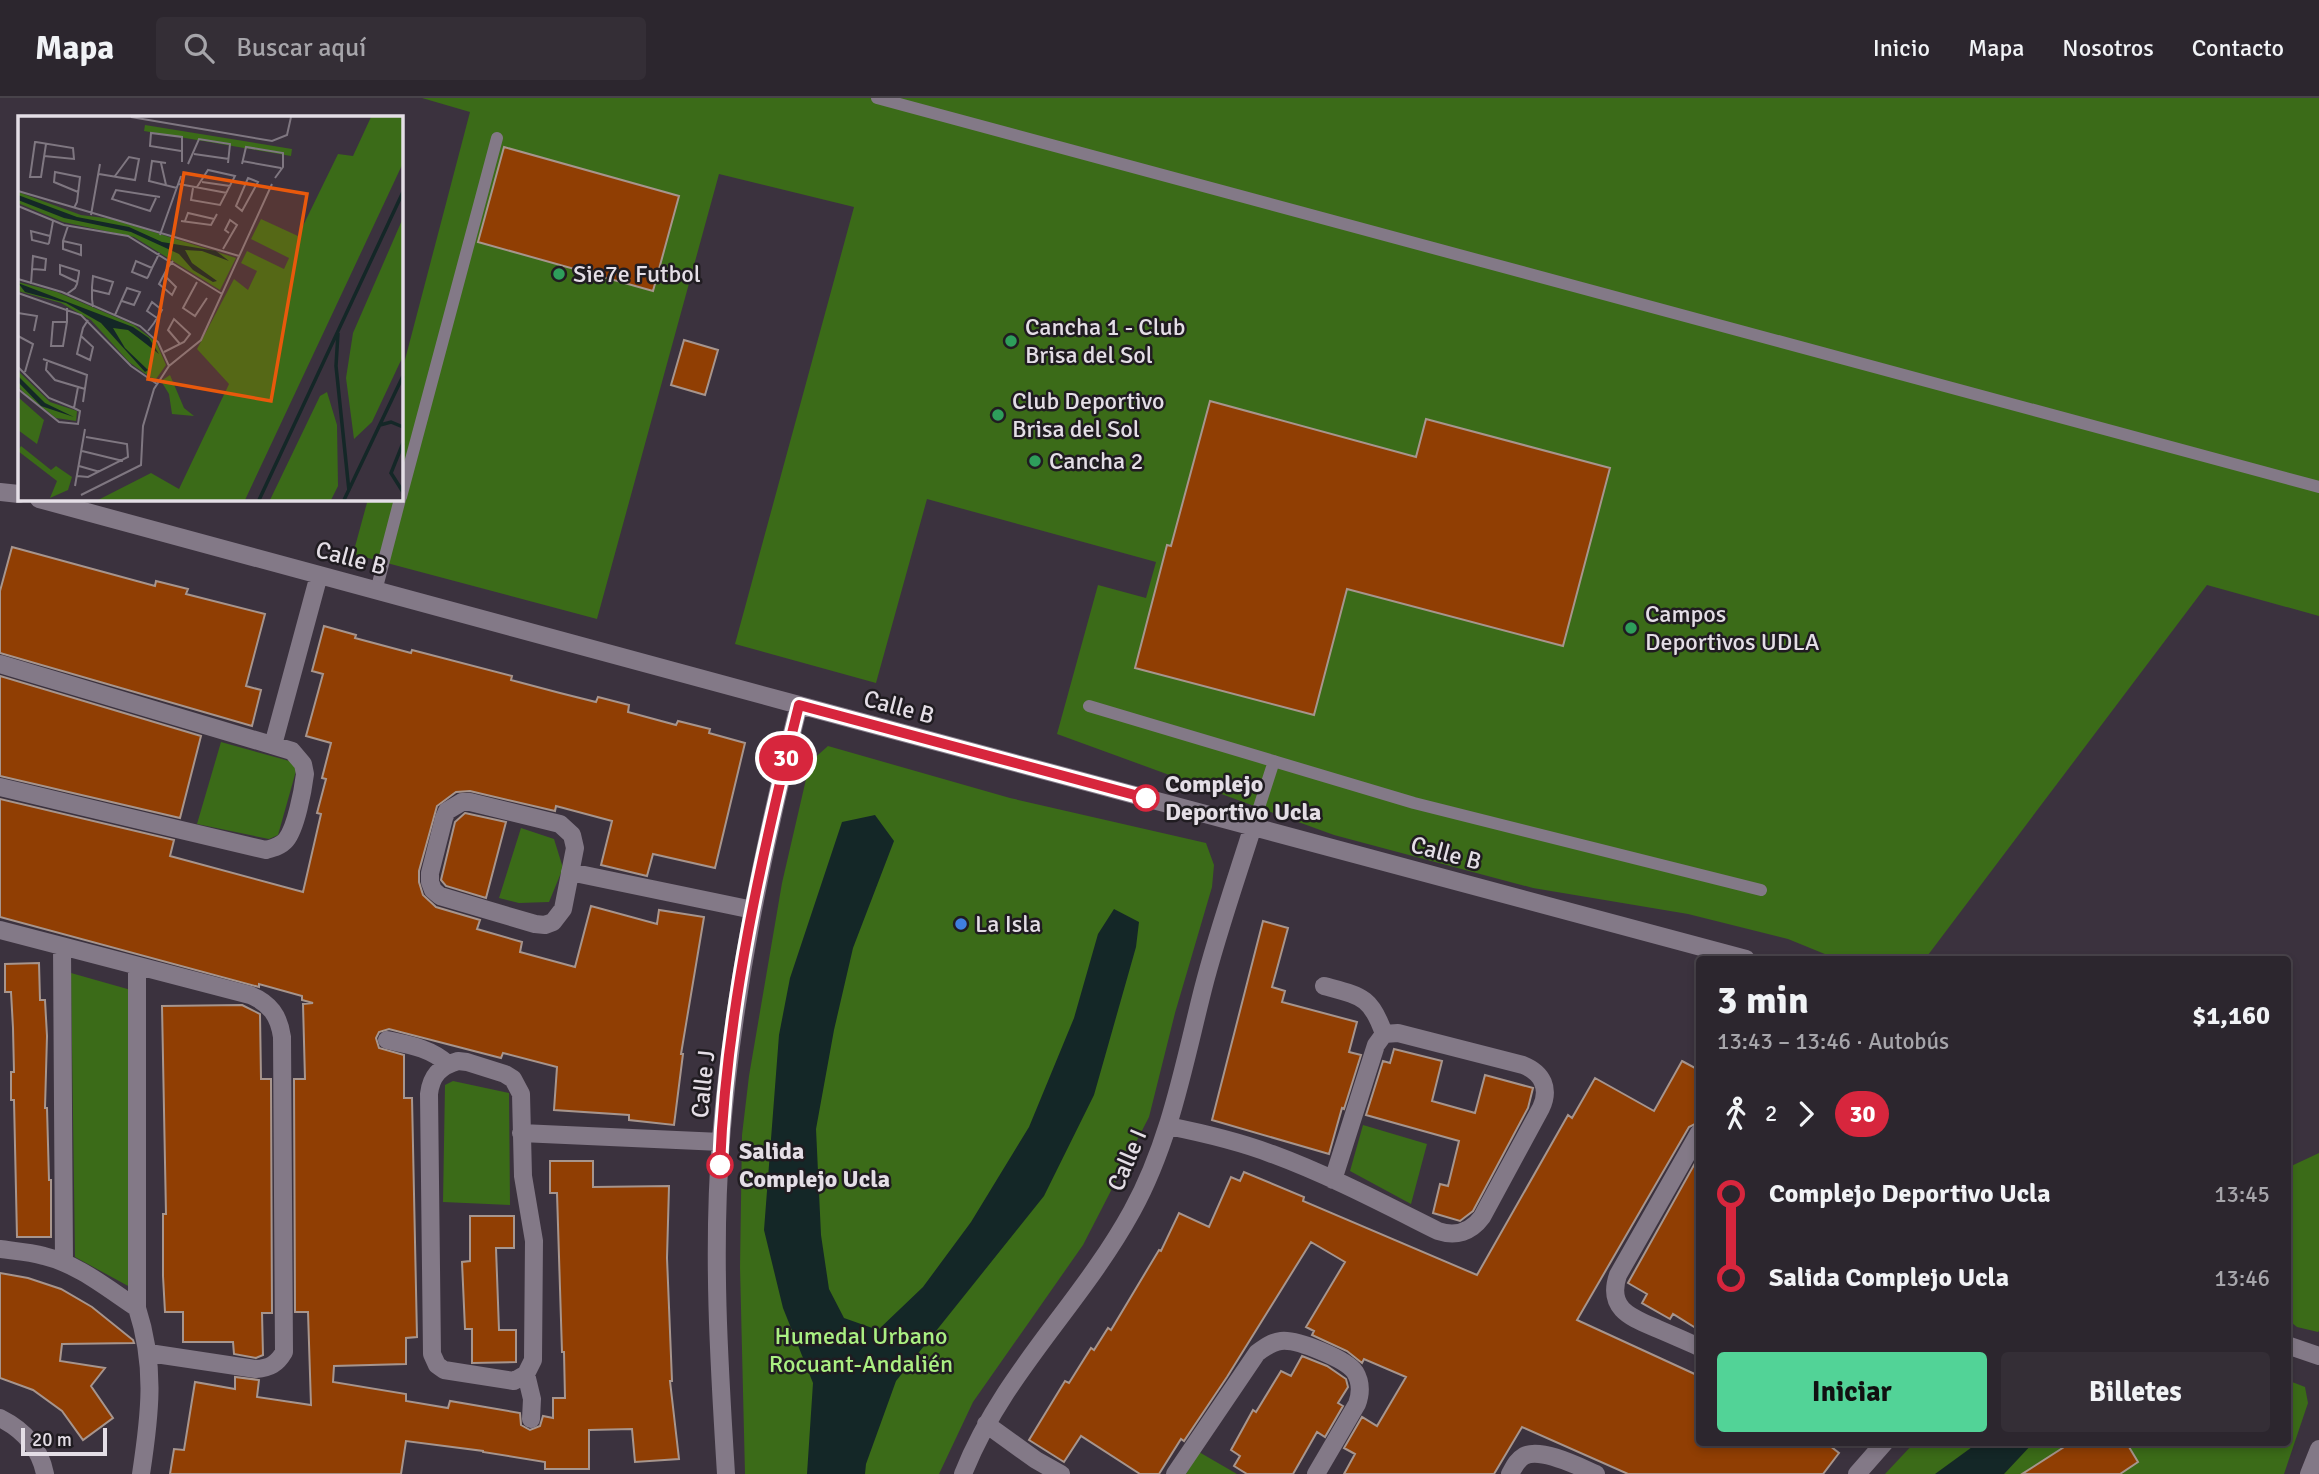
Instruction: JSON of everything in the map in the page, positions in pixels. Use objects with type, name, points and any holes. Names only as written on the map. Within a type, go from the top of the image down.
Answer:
[{"type":"street","points":[[0,492],[18,494]]},
{"type":"street","name":"Calle B","points":[[43,500],[1735,956]]},
{"type":"street","points":[[273,745],[319,575]]},
{"type":"street","points":[[0,664],[292,751],[303,764],[305,774],[291,832],[277,847],[266,850],[0,787]]},
{"type":"street","name":"Calle J","points":[[726,1474],[718,1293],[721,1142],[752,910],[799,705]]},
{"type":"street","points":[[462,802],[560,824],[567,828],[574,842],[570,872],[563,909],[553,922],[545,925],[447,900],[433,890],[430,882],[444,818],[447,811],[462,802]]},
{"type":"street","name":"Calle I","points":[[963,1474],[986,1424],[1032,1352],[1111,1246],[1147,1181],[1168,1126],[1210,964],[1253,826]]},
{"type":"street","points":[[570,872],[752,910]]},
{"type":"street","points":[[0,930],[259,999],[274,1012],[280,1023],[284,1352],[274,1365],[266,1369],[149,1353]]},
{"type":"street","points":[[62,947],[64,1262]]},
{"type":"street","points":[[137,966],[137,1308],[149,1353],[151,1379],[141,1474]]},
{"type":"street","points":[[1324,986],[1363,999],[1377,1014],[1384,1034]]},
{"type":"street","points":[[1168,1126],[1262,1150],[1333,1180],[1438,1231],[1446,1234],[1462,1233],[1477,1224],[1482,1217],[1545,1100],[1544,1081],[1532,1068],[1398,1033],[1384,1034],[1376,1045],[1333,1180]]},
{"type":"street","points":[[387,1040],[423,1048],[448,1063]]},
{"type":"street","points":[[458,1061],[505,1074],[513,1079],[521,1094],[521,1133],[523,1176],[534,1241],[533,1360],[526,1374],[507,1381],[451,1372],[438,1365],[432,1354],[429,1094],[438,1071],[448,1063],[458,1061]]},
{"type":"street","points":[[521,1133],[721,1142]]},
{"type":"street","points":[[1696,1138],[1618,1275],[1615,1292],[1620,1307],[1632,1318],[1696,1346]]},
{"type":"street","points":[[0,1249],[64,1262],[137,1308]]},
{"type":"street","points":[[1175,1474],[1257,1353],[1272,1343],[1291,1341],[1345,1363],[1356,1374],[1360,1389],[1357,1404],[1315,1474]]},
{"type":"street","points":[[2291,1346],[2319,1356]]},
{"type":"street","points":[[526,1374],[532,1399],[531,1419]]},
{"type":"street","points":[[0,1418],[21,1431],[32,1442],[40,1455],[46,1474]]},
{"type":"street","points":[[986,1424],[1036,1460],[1061,1474]]},
{"type":"street","points":[[1857,1474],[1882,1446]]},
{"type":"street","points":[[2309,1474],[2319,1449]]},
{"type":"street","points":[[1510,1474],[1522,1457],[1534,1453],[1563,1460],[1596,1474]]},
{"type":"lane","points":[[877,98],[2319,487]]},
{"type":"lane","points":[[402,494],[497,138]]},
{"type":"lane","points":[[376,590],[400,500]]},
{"type":"lane","points":[[1089,706],[1414,803],[1761,890]]},
{"type":"lane","points":[[1253,826],[1274,761]]},
{"type":"green space","points":[[422,98],[2319,98],[2319,616],[2207,585],[1927,956],[1830,956],[1788,939],[1688,914],[1533,888],[1334,835],[1057,734],[1098,585],[1146,598],[1156,562],[927,499],[876,683],[735,644],[854,207],[719,174],[597,619],[353,554],[368,500],[402,500],[402,371],[470,112]]},
{"type":"green space","points":[[221,742],[293,762],[296,771],[278,835],[269,839],[197,824]]},
{"type":"green space","points":[[828,746],[1010,798],[1206,843],[1214,865],[1212,887],[1175,1013],[1149,1117],[1083,1245],[973,1402],[939,1474],[745,1474],[740,1267],[742,1135],[749,1076],[782,883],[810,762]]},
{"type":"green space","points":[[521,828],[554,839],[563,868],[549,902],[519,903],[499,898]]},
{"type":"green space","points":[[71,973],[131,990],[130,1287],[75,1257]]},
{"type":"green space","points":[[453,1081],[509,1093],[510,1205],[443,1202],[445,1085]]},
{"type":"green space","points":[[1363,1125],[1427,1144],[1411,1204],[1350,1171]]},
{"type":"green space","points":[[2319,1153],[2318,1332],[2297,1327],[2291,1322],[2291,1166]]},
{"type":"green space","points":[[2291,1382],[2305,1387],[2308,1403],[2284,1474],[1885,1474],[1911,1446],[2291,1446]]},
{"type":"green space","points":[[1199,1452],[1237,1474],[1186,1474]]},
{"type":"shaded area","name":"Humedal Urbano Rocuant-Andalién","points":[[875,815],[894,841],[853,948],[834,1030],[816,1129],[821,1235],[829,1289],[844,1318],[878,1330],[923,1287],[971,1222],[1029,1127],[1074,1018],[1098,934],[1114,909],[1139,922],[1136,947],[1094,1095],[1044,1196],[896,1381],[866,1464],[865,1474],[807,1474],[813,1383],[783,1308],[764,1230],[779,1035],[790,978],[842,822]]},
{"type":"shaded area","points":[[1974,1446],[2030,1446],[2004,1474],[1935,1474]]},
{"type":"building","points":[[504,147],[679,196],[653,291],[478,242]]},
{"type":"building","points":[[684,340],[718,350],[705,395],[671,385]]},
{"type":"building","points":[[1210,401],[1416,457],[1426,419],[1610,468],[1563,646],[1347,589],[1314,715],[1135,668],[1167,545],[1171,546]]},
{"type":"building","points":[[12,547],[155,586],[156,581],[188,589],[186,594],[265,614],[246,686],[261,690],[252,726],[0,653],[0,591]]},
{"type":"building","points":[[324,626],[356,635],[355,638],[411,653],[412,650],[512,676],[511,680],[560,693],[596,702],[598,697],[629,705],[628,712],[676,725],[678,721],[710,729],[709,733],[745,743],[715,868],[653,854],[647,876],[601,865],[612,821],[556,806],[555,811],[470,791],[456,792],[437,806],[419,871],[423,895],[436,907],[480,920],[477,929],[522,942],[520,952],[575,967],[591,906],[657,924],[659,910],[704,917],[681,1054],[674,1125],[629,1120],[629,1115],[554,1110],[557,1067],[503,1053],[501,1058],[389,1029],[379,1032],[376,1038],[379,1048],[404,1055],[404,1098],[412,1098],[417,1337],[406,1338],[406,1364],[334,1366],[333,1382],[406,1394],[406,1401],[448,1408],[450,1401],[520,1413],[521,1425],[530,1430],[540,1426],[543,1416],[553,1418],[553,1398],[565,1398],[557,1193],[550,1193],[550,1161],[593,1161],[593,1187],[669,1186],[667,1258],[670,1381],[679,1459],[635,1462],[632,1429],[589,1430],[589,1469],[545,1469],[545,1462],[406,1441],[401,1474],[170,1474],[174,1449],[184,1450],[195,1382],[235,1389],[235,1377],[259,1380],[257,1397],[311,1405],[308,1312],[295,1312],[294,1079],[305,1079],[303,1004],[313,1003],[302,1000],[302,996],[259,984],[259,987],[0,917],[0,799],[174,840],[170,856],[303,892],[321,814],[317,813],[326,779],[322,778],[331,743],[306,736],[323,674],[312,671]]},
{"type":"building","points":[[0,676],[201,736],[180,818],[0,776]]},
{"type":"building","points":[[465,813],[506,822],[486,898],[446,886],[441,880],[455,822]]},
{"type":"building","points":[[1263,921],[1288,928],[1272,987],[1285,991],[1282,1002],[1357,1022],[1349,1052],[1361,1055],[1329,1154],[1212,1120]]},
{"type":"building","points":[[39,963],[40,1000],[45,1000],[47,1036],[45,1108],[51,1180],[51,1237],[17,1237],[14,1100],[11,1100],[11,1072],[14,1072],[13,1028],[11,992],[5,992],[5,964]]},
{"type":"building","points":[[242,1005],[260,1014],[261,1079],[271,1079],[272,1313],[262,1313],[263,1355],[256,1358],[234,1354],[233,1342],[183,1342],[183,1312],[165,1312],[163,1276],[163,1214],[166,1214],[162,1006]]},
{"type":"building","points":[[1394,1049],[1442,1061],[1432,1101],[1475,1113],[1485,1075],[1533,1088],[1528,1108],[1473,1211],[1460,1221],[1433,1213],[1440,1184],[1448,1186],[1459,1141],[1366,1115],[1383,1061],[1390,1063]]},
{"type":"building","points":[[1682,1061],[1696,1068],[1696,1124],[1689,1127],[1577,1320],[1696,1375],[1696,1446],[1830,1446],[1839,1453],[1823,1474],[1628,1474],[1522,1427],[1494,1474],[1344,1474],[1355,1454],[1344,1448],[1362,1417],[1377,1426],[1406,1377],[1364,1359],[1362,1363],[1347,1351],[1312,1335],[1314,1331],[1306,1327],[1345,1262],[1311,1242],[1227,1377],[1159,1474],[1140,1474],[1081,1436],[1064,1462],[1029,1440],[1065,1381],[1069,1383],[1091,1348],[1094,1350],[1108,1328],[1111,1330],[1159,1250],[1161,1251],[1179,1213],[1209,1227],[1231,1177],[1240,1181],[1244,1172],[1304,1197],[1303,1201],[1477,1275],[1568,1115],[1572,1118],[1595,1078],[1654,1111]]},
{"type":"building","points":[[1696,1161],[1696,1328],[1673,1314],[1670,1319],[1642,1303],[1647,1294],[1628,1283]]},
{"type":"building","points":[[470,1216],[514,1216],[514,1248],[496,1248],[499,1330],[516,1330],[516,1362],[472,1363],[472,1329],[465,1329],[462,1262],[470,1261]]},
{"type":"building","points":[[0,1273],[28,1278],[61,1289],[92,1307],[133,1340],[134,1343],[62,1344],[60,1361],[105,1368],[91,1386],[113,1418],[83,1440],[62,1411],[33,1390],[0,1378]]},
{"type":"building","points":[[1302,1356],[1327,1366],[1346,1379],[1348,1387],[1338,1403],[1343,1406],[1325,1437],[1317,1432],[1293,1474],[1247,1474],[1234,1466],[1240,1456],[1231,1450],[1253,1410],[1256,1412],[1281,1371],[1291,1376]]},
{"type":"building","points":[[2066,1446],[2128,1446],[2138,1462],[2120,1474],[2022,1474]]},
{"type":"bus line","name":"30","points":[[720,1165],[726,1084],[752,910],[799,705],[1146,798]]},
{"type":"place","name":"Sie7e Futbol","points":[[559,274]]},
{"type":"place","name":"Cancha 1 - Club Brisa del Sol","points":[[1011,341]]},
{"type":"place","name":"Club Deportivo Brisa del Sol","points":[[998,415]]},
{"type":"place","name":"Cancha 2","points":[[1035,461]]},
{"type":"place","name":"Campos Deportivos UDLA","points":[[1631,628]]},
{"type":"place","name":"Complejo Deportivo Ucla","points":[[1146,798]]},
{"type":"place","name":"La Isla","points":[[961,924]]},
{"type":"place","name":"Salida Complejo Ucla","points":[[720,1165]]}]
